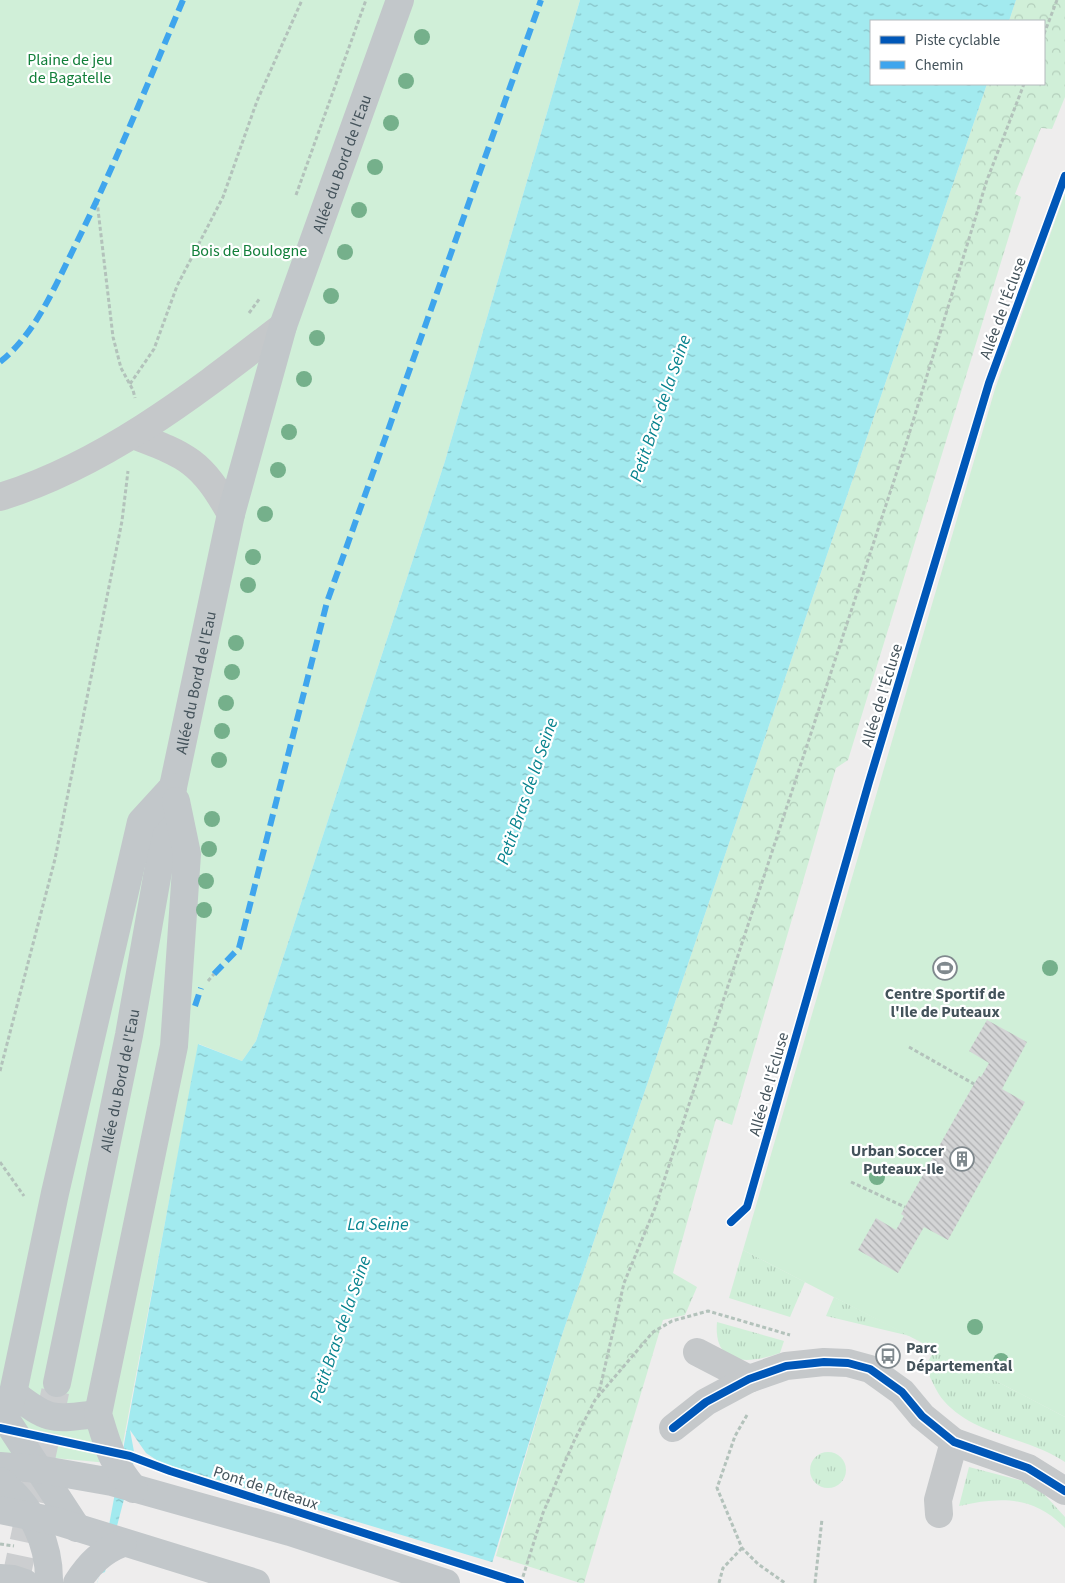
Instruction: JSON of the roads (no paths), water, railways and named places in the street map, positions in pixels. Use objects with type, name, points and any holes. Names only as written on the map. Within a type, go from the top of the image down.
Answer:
[{"type":"main road","name":"Allée du Bord de l'Eau","points":[[57,1383],[127,1044],[173,787],[231,514],[283,326],[400,0]]},
{"type":"main road","points":[[77,1528],[38,1469],[6,1411],[61,1164],[141,822],[173,787]]},
{"type":"main road","points":[[123,1486],[121,1474],[108,1451],[98,1414],[174,1046],[188,854],[173,787]]},
{"type":"main road","points":[[6,1411],[54,1418],[98,1414]]},
{"type":"main road","points":[[49,1583],[46,1552],[31,1515],[3,1473],[38,1469],[123,1486],[290,1532],[446,1583]]},
{"type":"main road","points":[[0,1510],[31,1515],[77,1528],[256,1583]]},
{"type":"main road","points":[[83,1574],[105,1552],[113,1540]]},
{"type":"main road","points":[[0,1578],[13,1579],[25,1583]]},
{"type":"street","points":[[0,497],[55,478],[133,434],[229,368],[283,326]]},
{"type":"street","points":[[133,434],[189,459],[204,472],[231,514]]},
{"type":"street","points":[[697,1352],[749,1379]]},
{"type":"street","points":[[672,1428],[706,1402],[749,1379],[786,1366],[811,1363],[848,1363],[870,1370],[902,1392],[922,1416],[954,1442],[1028,1468],[1065,1491]]},
{"type":"street","points":[[939,1514],[938,1500],[954,1442]]},
{"type":"water","name":"La Seine","points":[[580,0],[1016,0],[1009,20],[870,20],[870,85],[987,85],[561,1338],[486,1583],[97,1583],[198,1044],[242,1061],[256,1041],[445,461]]},
{"type":"tunnel","points":[[15,1583],[57,1383]]},
{"type":"place","name":"Centre Sportif de l'Ile de Puteaux","points":[[945,968]]},
{"type":"place","name":"Urban Soccer Puteaux-Ile","points":[[962,1159]]},
{"type":"place","name":"Parc Départemental","points":[[888,1356]]},
{"type":"park label","name":"Plaine de jeu de Bagatelle","points":[[70,68]]},
{"type":"park label","name":"Bois de Boulogne","points":[[249,250]]},
{"type":"water label","name":"Petit Bras de la Seine","points":[[660,408]]},
{"type":"water label","name":"Petit Bras de la Seine","points":[[527,791]]},
{"type":"water label","name":"Petit Bras de la Seine","points":[[340,1329]]}]
